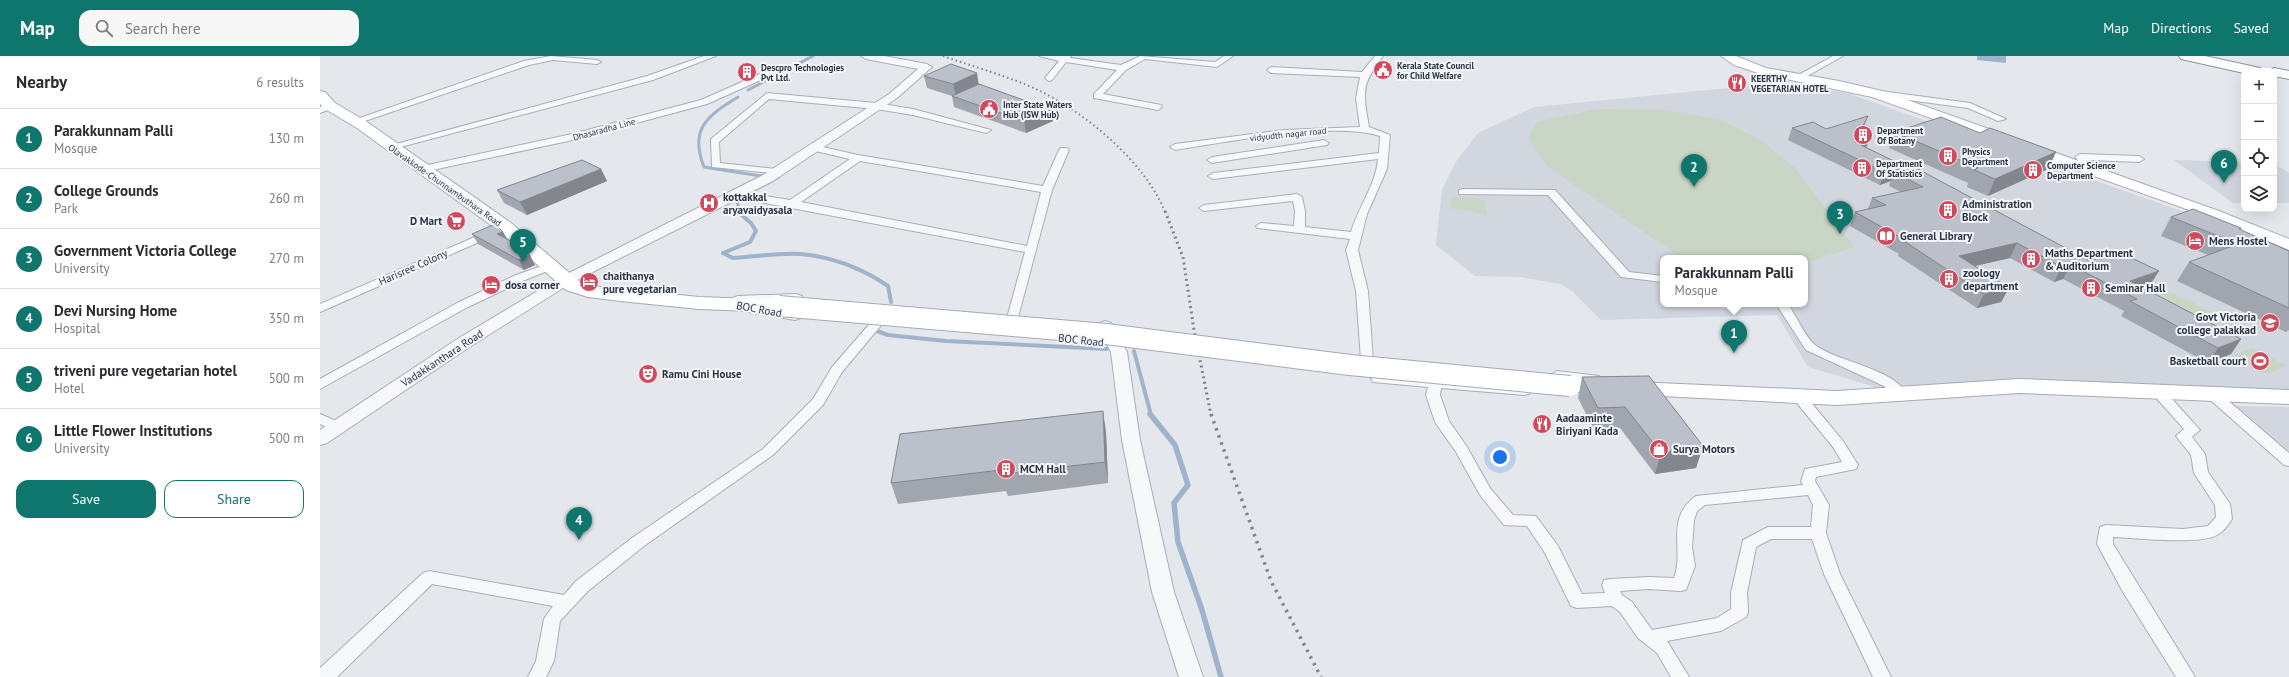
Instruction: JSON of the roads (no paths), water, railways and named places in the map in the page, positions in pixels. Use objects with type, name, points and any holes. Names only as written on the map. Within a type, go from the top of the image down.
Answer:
[{"type":"highway","points":[[2186,56],[2241,68]]},
{"type":"highway","points":[[2203,56],[2259,68]]},
{"type":"highway","points":[[2277,72],[2289,75]]},
{"type":"highway","points":[[2277,76],[2289,78]]},
{"type":"main road","points":[[1727,56],[1756,70],[1834,83],[1877,94],[2094,172],[2289,245]]},
{"type":"main road","name":"Olavakkode-Chunnambuthara Road","points":[[323,104],[356,121],[390,147],[424,169],[505,227],[573,286],[588,291],[699,303],[779,306],[1106,334],[1350,365],[1570,386],[1644,388],[1837,398],[2019,386],[2289,397]]},
{"type":"main road","points":[[2252,230],[2289,257]]},
{"type":"street","points":[[390,147],[650,78],[712,56]]},
{"type":"street","name":"Vadakkanthara Road","points":[[320,439],[465,342],[566,280],[777,172],[893,96],[927,67],[866,56]]},
{"type":"street","points":[[1044,56],[1066,58],[1123,68]]},
{"type":"street","points":[[1158,107],[1097,96],[1123,68],[1146,57],[1217,65],[1229,56]]},
{"type":"street","points":[[1364,129],[1358,96],[1363,75],[1379,56]]},
{"type":"street","points":[[1797,78],[1839,56]]},
{"type":"street","points":[[356,121],[528,62],[553,58],[597,62]]},
{"type":"street","points":[[1050,78],[1066,58]]},
{"type":"street","name":"Dhasaradha Line","points":[[424,169],[573,137],[704,102],[778,69]]},
{"type":"street","points":[[1271,70],[1363,75]]},
{"type":"street","points":[[1877,94],[1970,106],[2001,119]]},
{"type":"street","points":[[777,172],[715,165],[714,141],[767,96],[794,100],[876,106],[913,112],[986,130]]},
{"type":"street","name":"vidyudth nagar road","points":[[1175,146],[1311,130],[1364,129],[1380,131],[1385,135],[1384,155],[1380,175],[1362,214],[1352,250],[1362,291],[1367,360]]},
{"type":"street","points":[[1290,133],[1315,163]]},
{"type":"street","points":[[1265,136],[1283,167]]},
{"type":"street","points":[[1244,138],[1257,170]]},
{"type":"street","points":[[1212,160],[1324,143]]},
{"type":"street","points":[[814,148],[858,158],[1047,190]]},
{"type":"street","points":[[1013,318],[1047,190],[1064,150]]},
{"type":"street","points":[[1213,176],[1384,155]]},
{"type":"street","points":[[2094,172],[2080,157],[2139,160]]},
{"type":"street","points":[[793,203],[858,158]]},
{"type":"street","points":[[1463,192],[1551,192],[1625,275],[1660,279]]},
{"type":"street","points":[[733,194],[793,203],[951,236],[1031,250]]},
{"type":"street","points":[[1204,208],[1297,197],[1300,211],[1299,229]]},
{"type":"street","points":[[1261,226],[1355,236]]},
{"type":"street","name":"Harisree Colony","points":[[320,308],[505,227]]},
{"type":"street","points":[[320,385],[476,297],[551,266]]},
{"type":"street","points":[[699,303],[785,298],[1105,326],[1116,344]]},
{"type":"street","name":"BOC Road","points":[[730,304],[765,312],[1116,344],[1119,352],[1131,440],[1163,592],[1191,677]]},
{"type":"street","points":[[1784,307],[1810,347],[1889,383],[1900,393]]},
{"type":"street","points":[[537,677],[545,662],[552,619],[582,586],[638,542],[768,452],[818,402],[837,370],[877,323]]},
{"type":"street","points":[[1269,350],[1367,360],[1571,377],[1644,388]]},
{"type":"street","points":[[1378,379],[1435,385],[1539,392],[1588,393],[1644,388]]},
{"type":"street","points":[[1435,385],[1433,395],[1442,422],[1462,450],[1485,491],[1509,521],[1531,520],[1552,550],[1577,600],[1615,598]]},
{"type":"street","points":[[2157,391],[2193,430],[2183,436],[2198,454],[2201,472],[2222,504],[2224,519],[2212,531],[2183,535],[2106,531],[2105,544],[2129,587],[2186,677]]},
{"type":"street","points":[[2212,394],[2289,461]]},
{"type":"street","points":[[1799,397],[1838,444],[1851,465],[1810,473],[1808,480],[1821,505],[1818,533],[1832,574],[1882,677]]},
{"type":"street","points":[[320,419],[338,427]]},
{"type":"street","points":[[1680,677],[1663,648],[1644,633],[1626,607],[1615,598],[1610,585],[1649,583],[1680,585],[1687,566],[1684,547],[1686,520],[1690,508],[1701,500],[1813,489]]},
{"type":"street","points":[[1651,637],[1721,624],[1740,612],[1739,593],[1749,544],[1768,533],[1818,533]]},
{"type":"street","points":[[320,676],[327,675],[429,578],[567,602]]},
{"type":"water","points":[[1977,56],[2006,56],[2006,63],[1977,60]]},
{"type":"waterway","points":[[748,90],[813,56]]},
{"type":"waterway","points":[[738,97],[710,117],[704,125],[700,133],[700,154],[704,167],[761,176]]},
{"type":"waterway","points":[[753,191],[779,177]]},
{"type":"waterway","points":[[737,200],[739,212]]},
{"type":"waterway","points":[[737,211],[751,223],[756,231],[750,242],[723,253],[733,258],[776,254],[801,254],[836,261],[858,269],[888,286],[891,302]]},
{"type":"waterway","points":[[877,331],[888,335],[946,341],[1107,349]]},
{"type":"waterway","points":[[1134,351],[1151,415]]},
{"type":"waterway","points":[[1150,414],[1175,445],[1188,485],[1174,503],[1178,542],[1202,610],[1221,677]]},
{"type":"railway","points":[[943,56],[1027,85],[1075,111],[1094,125],[1129,158],[1144,175],[1165,212]]},
{"type":"railway","points":[[1165,211],[1183,257],[1194,330],[1211,415]]},
{"type":"railway","points":[[1211,414],[1271,581],[1321,677]]},
{"type":"place","name":"Kerala State Council for Child Welfare","points":[[1383,70]]},
{"type":"place","name":"Descpro Technologies Pvt Ltd.","points":[[747,72]]},
{"type":"place","name":"KEERTHY VEGETARIAN HOTEL","points":[[1737,83]]},
{"type":"place","name":"Inter State Waters Hub (ISW Hub)","points":[[989,109]]},
{"type":"place","name":"Department Of Botany","points":[[1863,135]]},
{"type":"place","name":"Physics Department","points":[[1948,156]]},
{"type":"place","name":"Department Of Statistics","points":[[1862,168]]},
{"type":"place","name":"Computer Science Department","points":[[2033,170]]},
{"type":"place","name":"Little Flower Institutions","points":[[2224,183]]},
{"type":"place","name":"College Grounds","points":[[1694,187]]},
{"type":"place","name":"kottakkal aryavaidyasala","points":[[709,203]]},
{"type":"place","name":"Administration Block","points":[[1948,210]]},
{"type":"place","name":"D Mart","points":[[456,221]]},
{"type":"place","name":"Government Victoria College","points":[[1840,234]]},
{"type":"place","name":"General Library","points":[[1886,236]]},
{"type":"place","name":"Mens Hostel","points":[[2195,241]]},
{"type":"place","name":"Maths Department & Auditorium","points":[[2031,259]]},
{"type":"place","name":"triveni pure vegetarian hotel","points":[[523,262]]},
{"type":"place","name":"zoology department","points":[[1949,279]]},
{"type":"place","name":"chaithanya pure vegetarian","points":[[589,282]]},
{"type":"place","name":"dosa corner","points":[[491,285]]},
{"type":"place","name":"Seminar Hall","points":[[2091,288]]},
{"type":"place","name":"Govt Victoria college palakkad","points":[[2270,323]]},
{"type":"place","name":"Parakkunnam Palli","points":[[1734,353]]},
{"type":"place","name":"Basketball court","points":[[2260,361]]},
{"type":"place","name":"Ramu Cini House","points":[[648,374]]},
{"type":"place","name":"Aadaaminte Biriyani Kada","points":[[1542,424]]},
{"type":"place","name":"Surya Motors","points":[[1659,449]]},
{"type":"place","name":"MCM Hall","points":[[1006,469]]},
{"type":"place","name":"Devi Nursing Home","points":[[579,540]]}]
